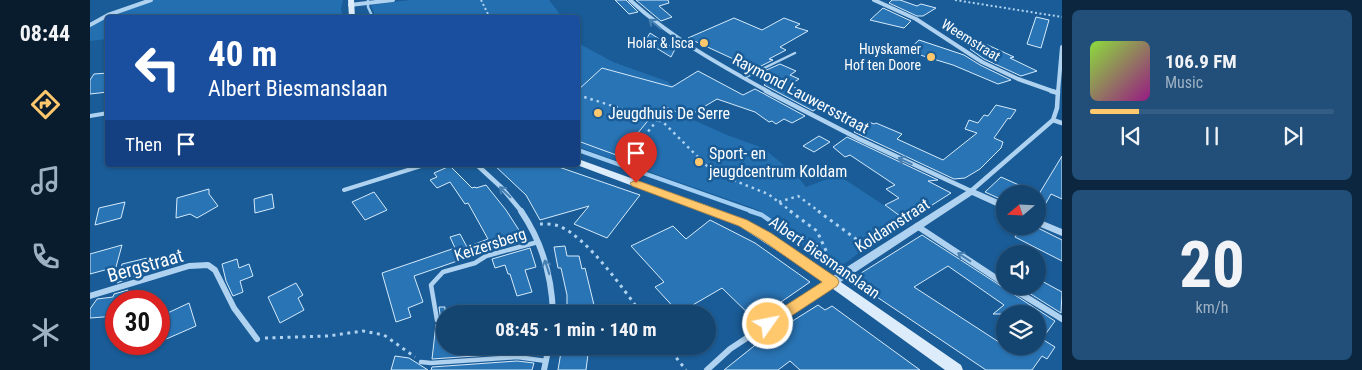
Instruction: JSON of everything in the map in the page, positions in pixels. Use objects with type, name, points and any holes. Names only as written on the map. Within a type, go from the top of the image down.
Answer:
[{"type":"main road","name":"Albert Biesmanslaan","points":[[580,163],[743,223],[832,282],[956,370]]},
{"type":"street","points":[[108,15],[151,0]]},
{"type":"street","points":[[350,3],[361,4],[393,0]]},
{"type":"street","name":"Raymond Lauwersstraat","points":[[630,0],[662,29],[744,78],[830,125],[971,191]]},
{"type":"street","name":"Weemstraat","points":[[874,0],[916,19],[982,62],[1018,79],[1058,93]]},
{"type":"street","points":[[90,25],[105,17]]},
{"type":"street","points":[[996,203],[971,191],[1053,120],[1058,108],[1062,47]]},
{"type":"street","points":[[1053,120],[1062,124]]},
{"type":"street","points":[[479,167],[511,197],[530,223],[550,274],[552,305]]},
{"type":"street","name":"Koldamstraat","points":[[707,370],[730,349],[971,191]]},
{"type":"street","points":[[917,226],[996,278]]},
{"type":"street","points":[[1046,226],[1062,233]]},
{"type":"street","name":"Bergstraat","points":[[90,296],[189,266],[208,265],[215,270],[234,308],[257,339]]},
{"type":"street","points":[[1023,295],[1062,319]]},
{"type":"street","points":[[544,370],[548,355]]},
{"type":"lane","points":[[744,78],[795,53]]},
{"type":"lane","points":[[90,116],[105,114]]},
{"type":"lane","points":[[344,190],[418,167]]},
{"type":"lane","name":"Keizersberg","points":[[436,314],[431,285],[443,272],[475,263],[486,256],[538,242]]},
{"type":"lane","points":[[422,362],[432,364],[517,357],[546,362]]},
{"type":"path","points":[[482,0],[489,15]]},
{"type":"path","points":[[955,0],[1062,17]]},
{"type":"path","points":[[580,97],[663,122],[716,174],[757,188],[779,202],[819,233],[828,256],[837,263]]},
{"type":"path","points":[[628,157],[658,120]]},
{"type":"path","points":[[779,202],[798,196],[876,253]]},
{"type":"path","points":[[530,223],[560,226],[572,233],[609,272],[635,305]]},
{"type":"path","points":[[817,262],[828,256]]},
{"type":"path","points":[[257,339],[328,336],[364,331],[384,335],[400,344],[422,362]]},
{"type":"path","points":[[674,355],[686,370]]},
{"type":"shaded area","points":[[149,0],[343,0],[341,9],[342,15],[112,15]]},
{"type":"shaded area","points":[[410,0],[549,0],[560,15],[375,15],[371,5]]},
{"type":"shaded area","points":[[105,18],[105,39],[90,41],[90,24]]},
{"type":"shaded area","name":"Sport- en jeugdcentrum Koldam","points":[[580,44],[613,62],[669,82],[677,87],[669,109],[727,135],[763,148],[797,176],[806,187],[838,175],[911,223],[865,248],[834,272],[764,213],[580,148]]},
{"type":"building","points":[[615,0],[626,0],[638,12],[629,14]]},
{"type":"building","points":[[636,0],[668,0],[669,3],[659,6],[672,17],[661,21]]},
{"type":"building","points":[[892,0],[936,8],[923,16],[917,16],[889,3]]},
{"type":"building","points":[[883,8],[911,21],[904,28],[870,20]]},
{"type":"building","points":[[1036,17],[1049,20],[1041,48],[1027,44]]},
{"type":"building","points":[[734,18],[762,30],[784,18],[800,24],[795,27],[808,31],[780,47],[786,50],[769,59],[773,60],[755,69],[688,38]]},
{"type":"building","points":[[650,33],[675,49],[671,57],[645,41]]},
{"type":"building","points":[[919,40],[964,55],[1011,80],[998,84],[953,65],[907,51]]},
{"type":"building","points":[[979,41],[1014,57],[1010,58],[1037,71],[1021,76],[984,59],[970,49]]},
{"type":"building","points":[[780,64],[796,71],[790,75],[799,79],[790,85],[796,88],[800,94],[823,105],[813,111],[764,85],[772,77],[762,72]]},
{"type":"building","points":[[602,68],[672,87],[698,71],[743,95],[755,89],[805,116],[792,123],[784,119],[776,124],[772,121],[769,122],[755,112],[717,99],[687,117],[664,106],[658,113],[655,112],[619,156],[580,142],[580,88]]},
{"type":"building","points":[[105,73],[105,92],[90,94],[90,80],[94,74]]},
{"type":"building","points":[[996,105],[1016,110],[994,138],[1003,142],[1001,148],[980,169],[965,178],[954,179],[854,132],[869,122],[876,123],[902,134],[897,139],[943,160],[977,133],[965,129],[969,120],[978,123],[984,115],[988,116]]},
{"type":"building","points":[[819,136],[830,142],[814,152],[803,146]]},
{"type":"building","points":[[847,137],[938,180],[928,181],[951,193],[907,221],[885,205],[899,198],[886,189],[895,185],[850,155],[845,157],[833,147]]},
{"type":"building","points":[[1062,156],[1062,199],[1051,194],[1046,203],[1046,185],[1044,185]]},
{"type":"building","points":[[451,167],[472,188],[486,185],[506,210],[526,241],[489,250],[414,276],[423,302],[408,308],[411,317],[396,322],[382,273],[455,248],[450,237],[460,234],[467,247],[488,239],[468,203],[465,204],[450,182],[437,188],[430,180],[437,177],[434,173]]},
{"type":"building","points":[[496,167],[559,167],[640,195],[607,238],[574,224],[589,206],[540,220],[526,195]]},
{"type":"building","points":[[1001,177],[1019,185],[996,185],[996,197],[985,192]]},
{"type":"building","points":[[209,189],[209,194],[218,206],[197,218],[190,214],[176,218],[177,198]]},
{"type":"building","points":[[374,192],[387,210],[365,220],[352,202]]},
{"type":"building","points":[[272,194],[274,208],[255,213],[254,199]]},
{"type":"building","points":[[125,202],[121,218],[95,225],[99,208]]},
{"type":"building","points":[[710,220],[755,243],[810,282],[755,320],[722,288],[693,305],[672,305],[655,287],[664,282],[631,246],[673,226],[686,239]]},
{"type":"building","points":[[1046,232],[1062,240],[1062,261],[1046,253],[1046,245],[1031,245],[1015,237],[1016,235],[1046,235]]},
{"type":"building","points":[[922,235],[996,283],[996,295],[1015,295],[1030,305],[1004,305],[948,266],[914,287],[996,340],[996,355],[1046,355],[1046,341],[1055,347],[1047,359],[1042,356],[1032,370],[986,370],[859,285],[858,275]]},
{"type":"building","points":[[122,245],[116,267],[90,274],[90,254]]},
{"type":"building","points":[[565,246],[567,256],[579,256],[582,269],[585,268],[594,305],[567,305],[567,295],[561,268],[558,268],[554,247]]},
{"type":"building","points":[[530,248],[536,267],[525,270],[532,292],[517,296],[505,265],[495,268],[492,259]]},
{"type":"building","points":[[147,258],[144,272],[117,283],[122,264]]},
{"type":"building","points":[[237,259],[239,268],[249,264],[253,276],[240,281],[243,292],[233,296],[226,281],[222,264]]},
{"type":"building","points":[[296,283],[303,295],[298,298],[304,310],[280,323],[268,297]]},
{"type":"building","points":[[1046,283],[1062,292],[1061,313],[1032,295],[1046,295]]},
{"type":"building","points":[[105,298],[105,317],[90,318],[90,309],[97,299]]},
{"type":"building","points":[[189,303],[196,326],[170,337],[170,312]]},
{"type":"building","points":[[818,305],[825,310],[832,306],[920,370],[800,370],[790,361],[778,370],[724,370],[759,342]]},
{"type":"building","points":[[1046,315],[1055,321],[1046,333]]},
{"type":"building","points":[[436,324],[436,355],[489,355],[432,359]]},
{"type":"building","points":[[560,355],[588,355],[586,370],[558,370]]},
{"type":"building","points":[[395,356],[409,358],[428,370],[391,370]]},
{"type":"building","points":[[517,361],[534,363],[532,370],[431,370],[432,367]]},
{"type":"waterway","points":[[368,0],[368,7],[372,15]]},
{"type":"waterway","points":[[580,151],[754,212]]},
{"type":"waterway","points":[[750,211],[762,215],[782,229]]},
{"type":"place","name":"Holar & Isca","points":[[704,43]]},
{"type":"place","name":"Huyskamer Hof ten Doore","points":[[931,57]]},
{"type":"place","name":"Jeugdhuis De Serre","points":[[598,113]]},
{"type":"place","name":"Sport- en jeugdcentrum Koldam","points":[[699,162]]},
{"type":"route","points":[[636,183],[743,223],[832,282],[768,324]]}]
